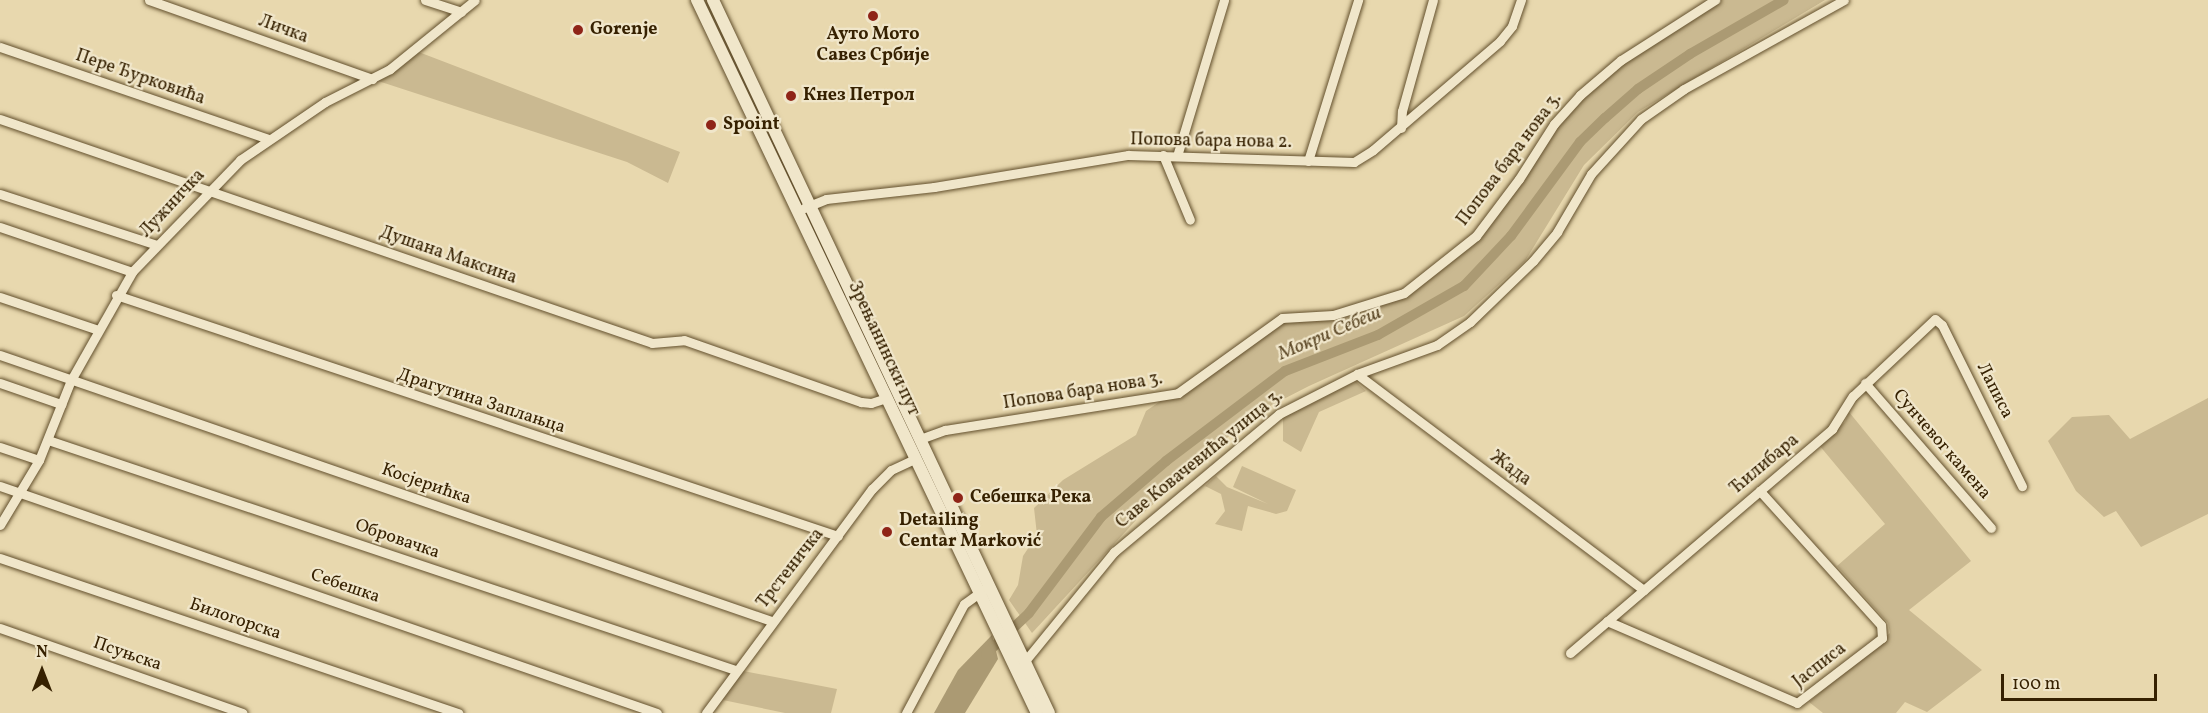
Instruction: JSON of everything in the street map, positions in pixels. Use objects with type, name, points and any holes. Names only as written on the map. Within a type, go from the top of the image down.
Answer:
[{"type":"main road","name":"Зрењанински пут","points":[[697,0],[920,440],[1012,645],[1037,713]]},
{"type":"main road","name":"Зрењанински пут","points":[[713,0],[886,398],[915,459],[985,589]]},
{"type":"main road","name":"Зрењанински пут","points":[[1012,645],[1025,661],[1049,713]]},
{"type":"street","name":"Личка","points":[[148,0],[372,79]]},
{"type":"street","points":[[425,0],[461,12]]},
{"type":"street","name":"Лужничка","points":[[0,525],[39,460],[71,380],[116,295],[132,272],[207,191],[269,139],[324,102],[372,79],[416,51],[475,0]]},
{"type":"street","points":[[1177,156],[1224,0]]},
{"type":"street","points":[[1308,161],[1358,0]]},
{"type":"street","points":[[1401,128],[1402,111],[1433,0]]},
{"type":"street","name":"Попова бара нова 2.","points":[[804,208],[826,199],[934,187],[1114,157],[1163,155],[1308,161],[1360,160],[1401,128],[1508,33],[1521,0]]},
{"type":"street","name":"Саве Ковачевића улица 3.","points":[[1025,661],[1114,552],[1192,484],[1293,404],[1358,374],[1431,348],[1470,322],[1533,261],[1557,232],[1591,174],[1641,119],[1684,89],[1844,0]]},
{"type":"street","name":"Попова бара нова 3.","points":[[920,440],[945,430],[1178,393],[1282,318],[1333,315],[1404,293],[1476,236],[1514,187],[1554,124],[1580,95],[1621,60],[1708,2]]},
{"type":"street","name":"Пере Ђурковића","points":[[0,47],[269,139]]},
{"type":"street","name":"Душана Максина","points":[[0,119],[652,343],[684,340],[861,402],[871,403],[886,398]]},
{"type":"street","points":[[1163,155],[1191,220]]},
{"type":"street","points":[[0,194],[157,245]]},
{"type":"street","points":[[0,227],[132,272]]},
{"type":"street","name":"Драгутина Заплањца","points":[[116,295],[838,536]]},
{"type":"street","points":[[0,297],[98,330]]},
{"type":"street","name":"Лаписа","points":[[1930,321],[1937,320],[1942,325],[2022,486]]},
{"type":"street","name":"Ћилибара","points":[[1607,621],[1839,423],[1845,407],[1866,383],[1930,321]]},
{"type":"street","name":"Косјерићка","points":[[0,355],[771,621]]},
{"type":"street","name":"Жада","points":[[1358,374],[1644,590]]},
{"type":"street","points":[[0,383],[61,404]]},
{"type":"street","name":"Сунчевог камена","points":[[1866,383],[1991,528]]},
{"type":"street","name":"Обровачка","points":[[48,440],[735,670]]},
{"type":"street","points":[[0,447],[39,460]]},
{"type":"street","name":"Трстеничка","points":[[705,713],[771,621],[879,481],[891,470],[915,459]]},
{"type":"street","name":"Себешка","points":[[0,486],[657,713]]},
{"type":"street","name":"Јасписа","points":[[1607,621],[1797,703],[1881,638],[1881,625],[1760,490]]},
{"type":"street","name":"Билогорска","points":[[0,558],[459,713]]},
{"type":"street","points":[[906,713],[964,604],[985,589]]},
{"type":"street","points":[[1570,654],[1607,621]]},
{"type":"street","name":"Псуњска","points":[[0,628],[243,713]]},
{"type":"shaded area","points":[[1715,0],[1825,0],[1638,112],[1584,165],[1525,261],[1464,316],[1268,407],[1219,444],[1139,517],[1032,633],[1009,600],[1018,585],[1023,556],[1037,535],[1034,508],[1063,480],[1136,435],[1146,411],[1282,318],[1318,316],[1404,293],[1476,236],[1554,124],[1601,76]]},
{"type":"shaded area","points":[[416,51],[680,152],[668,183],[627,162],[372,79]]},
{"type":"shaded area","points":[[1353,379],[1366,391],[1319,412],[1301,452],[1283,441],[1283,418],[1301,404]]},
{"type":"shaded area","points":[[2208,398],[2208,514],[2141,547],[2116,511],[2104,517],[2076,491],[2048,441],[2072,417],[2109,415],[2130,439]]},
{"type":"shaded area","points":[[1849,412],[1971,561],[1909,610],[1982,670],[1927,712],[1905,702],[1896,713],[1823,713],[1809,702],[1890,633],[1888,623],[1837,566],[1885,524],[1819,445],[1845,422]]},
{"type":"shaded area","points":[[1242,466],[1296,490],[1287,511],[1276,514],[1248,506],[1242,531],[1215,524],[1225,511],[1221,494],[1205,486],[1216,476],[1227,487],[1268,504],[1233,487]]},
{"type":"shaded area","points":[[992,635],[998,659],[965,713],[934,713],[958,670]]},
{"type":"shaded area","points":[[738,670],[837,689],[831,713],[785,713],[718,699]]},
{"type":"waterway","name":"Мокри Себеш","points":[[986,654],[1029,613],[1101,517],[1166,461],[1285,371],[1378,335],[1464,286],[1511,236],[1580,142],[1605,118],[1638,89],[1690,54],[1784,0]]},
{"type":"place","name":"Ауто Мото Савез Србије","points":[[873,16]]},
{"type":"place","name":"Gorenje","points":[[578,30]]},
{"type":"place","name":"Кнез Петрол","points":[[791,96]]},
{"type":"place","name":"Spoint","points":[[711,125]]},
{"type":"place","name":"Себешка Река","points":[[958,498]]},
{"type":"place","name":"Detailing Centar Marković","points":[[887,532]]}]
